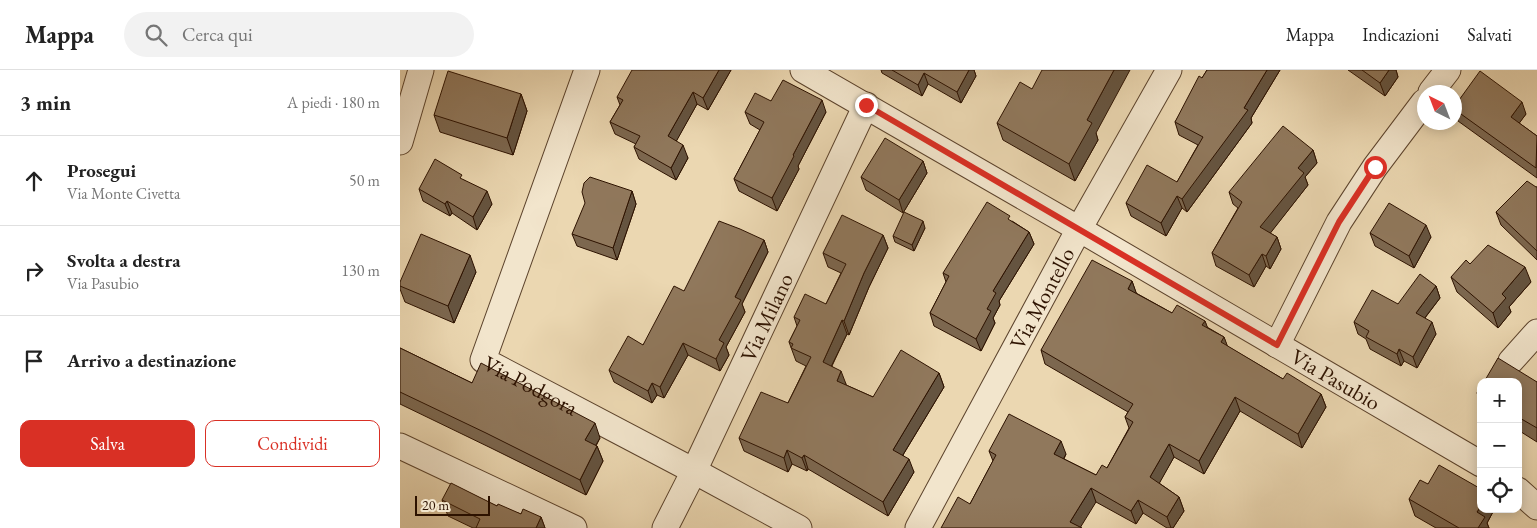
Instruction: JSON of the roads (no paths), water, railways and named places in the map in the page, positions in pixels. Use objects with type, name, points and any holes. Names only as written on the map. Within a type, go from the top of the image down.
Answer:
[{"type":"street","points":[[400,142],[421,70]]},
{"type":"street","name":"Via Podgora","points":[[587,70],[483,360],[799,528]]},
{"type":"street","name":"Via Pasubio","points":[[803,70],[1477,462]]},
{"type":"street","name":"Via Montello","points":[[918,528],[1079,229],[1169,70]]},
{"type":"street","points":[[1437,85],[1448,70]]},
{"type":"street","name":"Via Milano","points":[[666,528],[866,105]]},
{"type":"street","points":[[1277,345],[1339,222],[1375,167],[1417,111]]},
{"type":"street","points":[[1511,361],[1537,332]]},
{"type":"street","points":[[400,446],[574,528]]},
{"type":"street","points":[[1522,494],[1537,507]]}]
